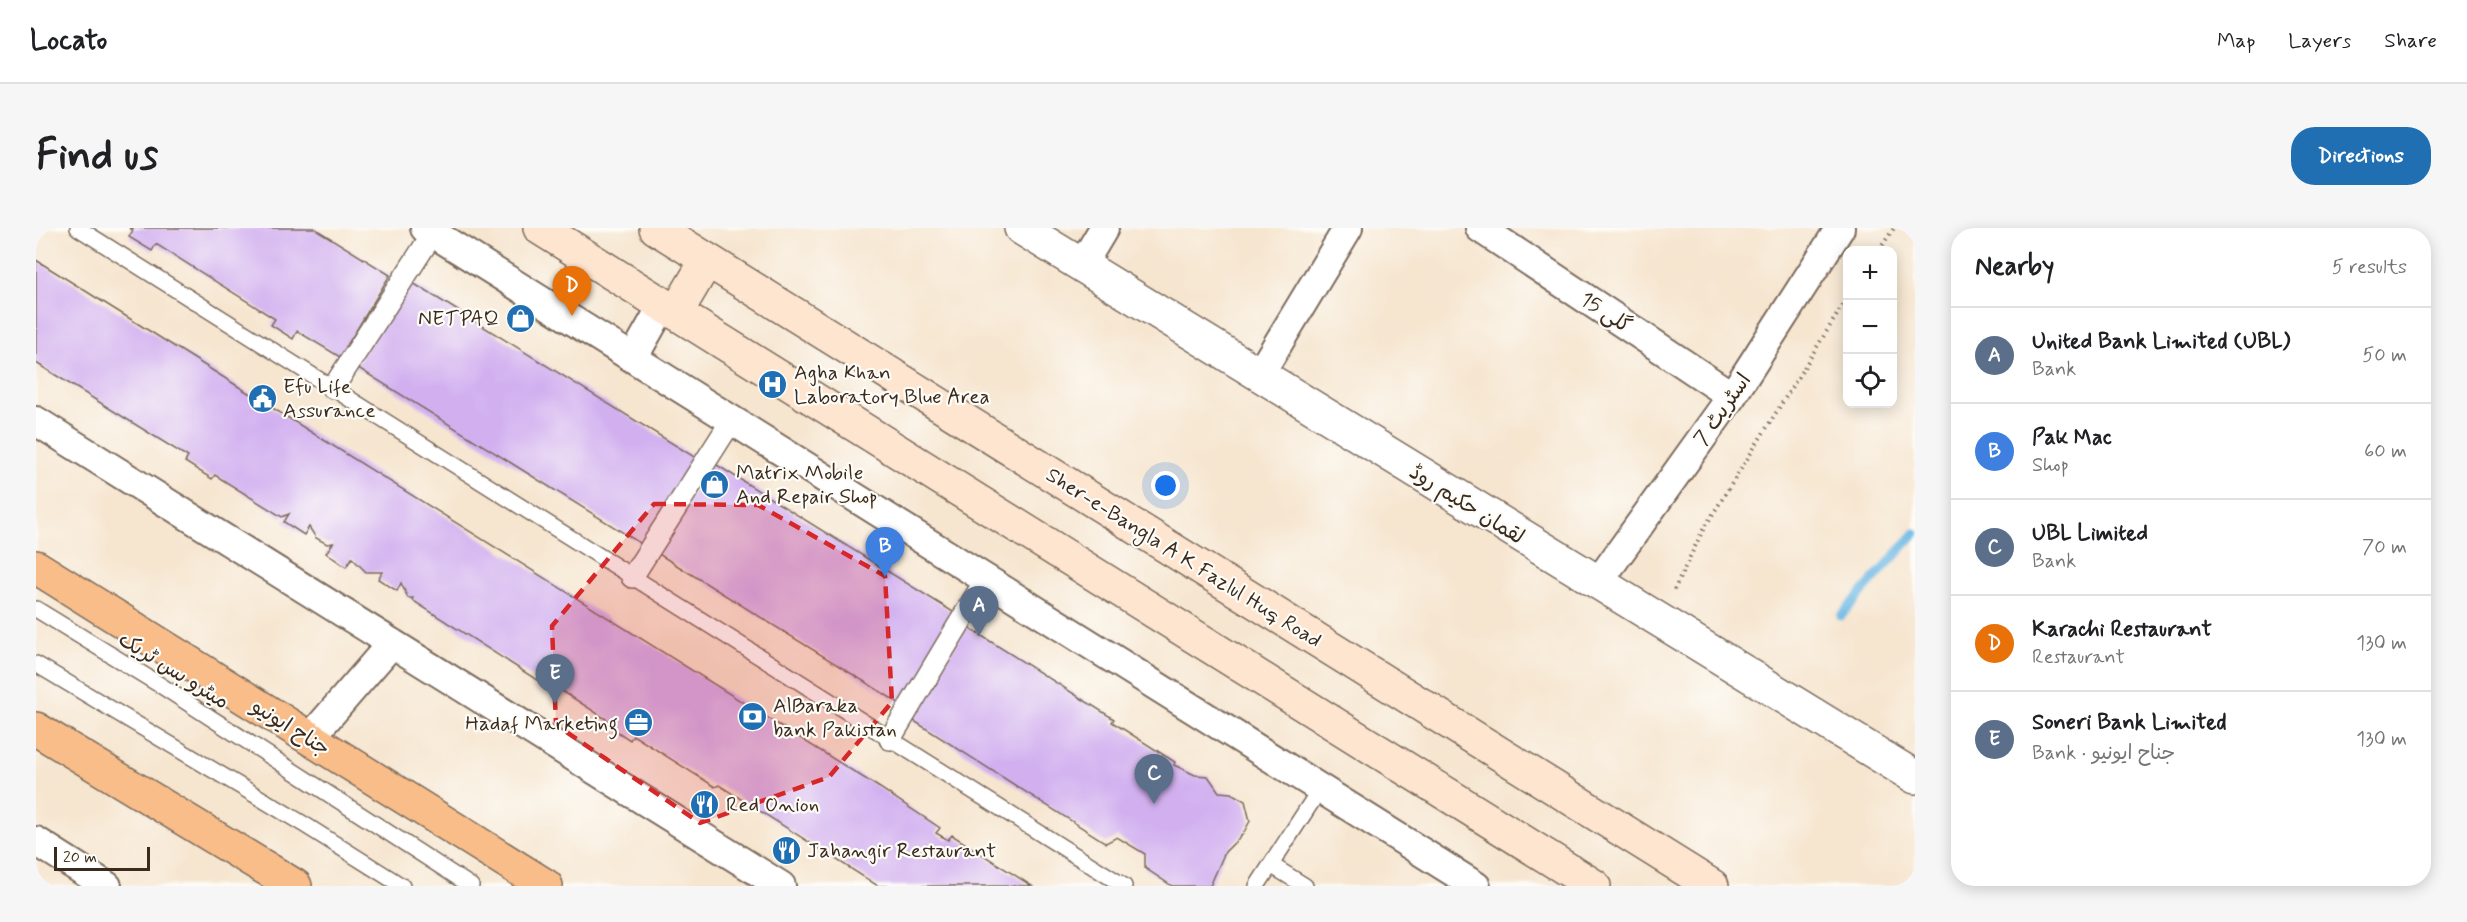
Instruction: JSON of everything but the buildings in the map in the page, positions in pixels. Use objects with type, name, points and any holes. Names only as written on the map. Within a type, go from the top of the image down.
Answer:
[{"type":"main road","points":[[540,228],[1594,886]]},
{"type":"main road","name":"Sher-e-Bangla A K Fazlul Huq Road","points":[[656,228],[1712,886]]},
{"type":"main road","points":[[670,309],[707,260]]},
{"type":"main road","name":"جناح ایونیو","points":[[36,567],[546,886]]},
{"type":"main road","points":[[36,729],[295,886]]},
{"type":"street","name":"لقمان حکیم روڈ","points":[[1021,228],[1915,777]]},
{"type":"street","points":[[1082,265],[1104,228]]},
{"type":"street","points":[[1259,375],[1348,228]]},
{"type":"street","name":"گلی 15","points":[[1480,228],[1732,396]]},
{"type":"street","points":[[333,388],[429,230],[1476,886]]},
{"type":"street","name":"اسٹریٹ 7","points":[[1598,584],[1732,396],[1833,230]]},
{"type":"street","points":[[633,358],[670,309]]},
{"type":"street","points":[[632,577],[732,420]]},
{"type":"street","points":[[36,421],[781,886]]},
{"type":"street","points":[[890,739],[986,579]]},
{"type":"street","points":[[310,738],[392,643]]},
{"type":"street","points":[[36,841],[107,886]]},
{"type":"lane","points":[[78,228],[1124,886]]},
{"type":"lane","name":"میٹرو بس ٹریک","points":[[36,609],[160,685],[471,886]]},
{"type":"lane","points":[[36,664],[306,825],[402,886]]},
{"type":"lane","points":[[1257,886],[1320,789]]},
{"type":"lane","points":[[1271,865],[1305,886]]},
{"type":"path","points":[[1882,246],[1894,228]]},
{"type":"path","points":[[1670,597],[1703,530],[1846,300]]},
{"type":"highlighted area","points":[[654,504],[758,505],[885,576],[892,702],[829,777],[700,823],[556,725],[552,626]]},
{"type":"waterway","points":[[1841,616],[1915,533]]},
{"type":"place","name":"Karachi Restaurant","points":[[572,316]]},
{"type":"place","name":"NETPAQ","points":[[520,318]]},
{"type":"place","name":"Agha Khan Laboratory Blue Area","points":[[773,384]]},
{"type":"place","name":"Efu Life Assurance","points":[[262,398]]},
{"type":"place","name":"Matrix Mobile And Repair Shop","points":[[715,484]]},
{"type":"place","name":"Pak Mac","points":[[885,577]]},
{"type":"place","name":"United Bank Limited (UBL)","points":[[979,636]]},
{"type":"place","name":"Soneri Bank Limited","points":[[555,704]]},
{"type":"place","name":"AlBaraka bank Pakistan","points":[[752,717]]},
{"type":"place","name":"Hadaf Marketing","points":[[639,723]]},
{"type":"place","name":"Red Onion","points":[[705,804]]},
{"type":"place","name":"UBL Limited","points":[[1154,804]]},
{"type":"place","name":"Jahangir Restaurant","points":[[786,850]]}]
